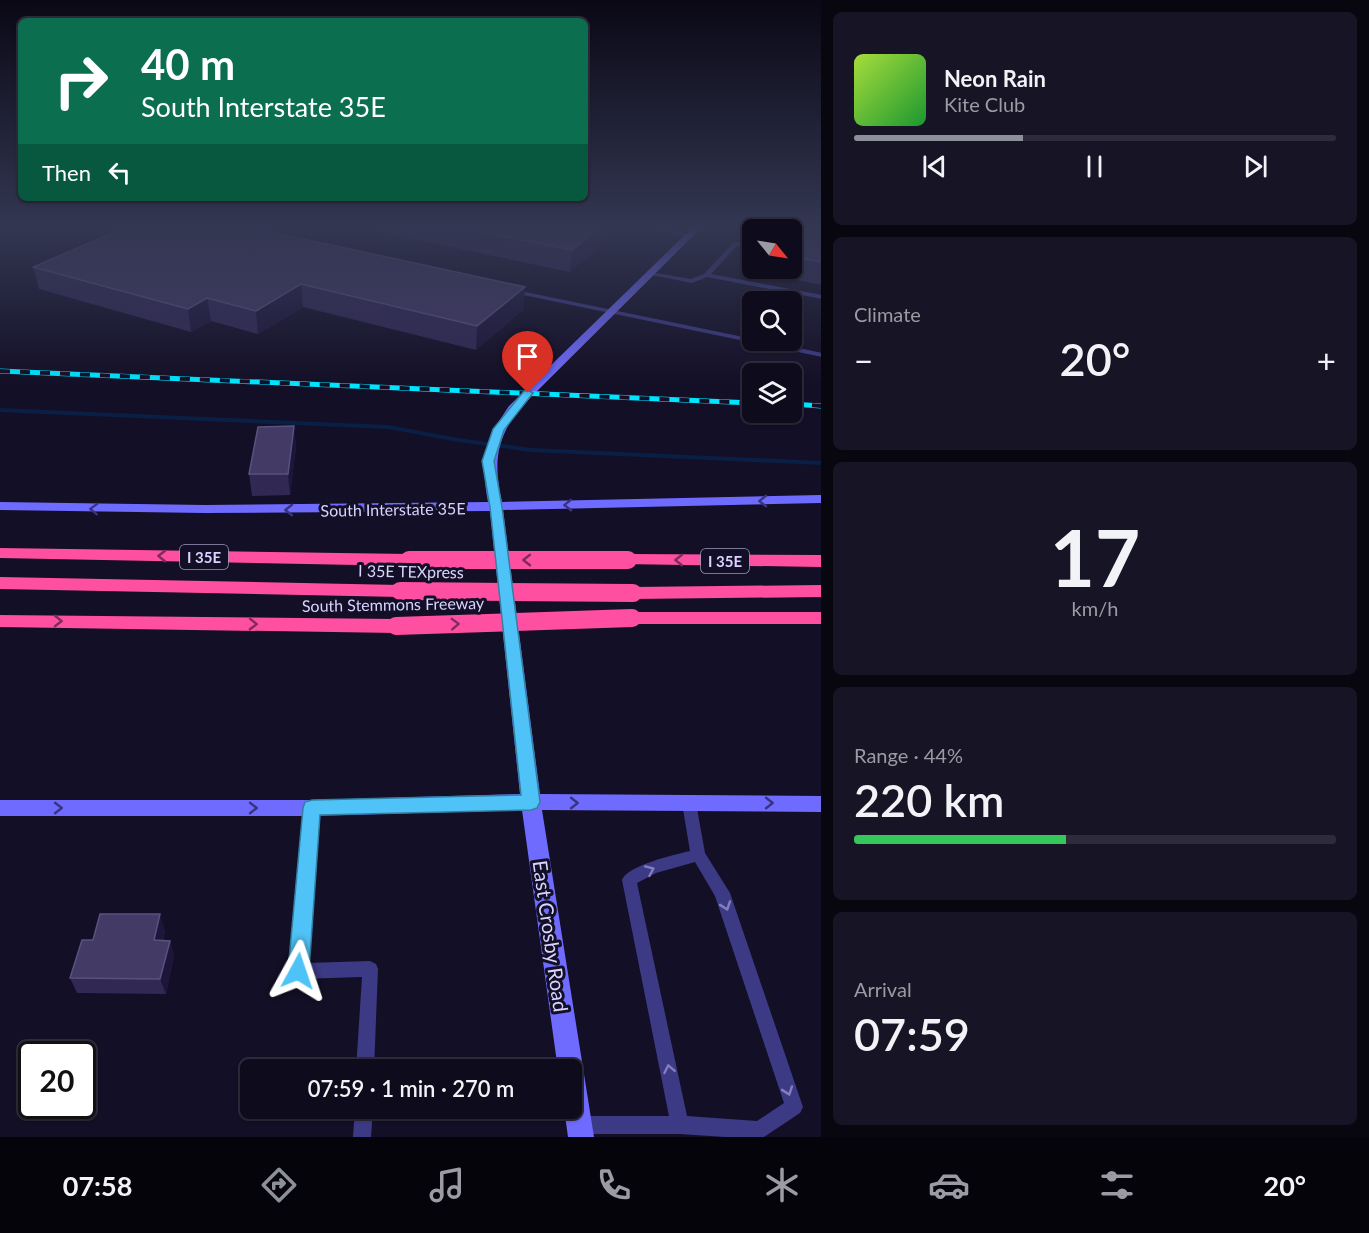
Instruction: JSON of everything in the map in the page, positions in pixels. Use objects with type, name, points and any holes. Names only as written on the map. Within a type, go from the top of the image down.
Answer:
[{"type":"highway","name":"I 35E","points":[[0,554],[409,560],[821,561]]},
{"type":"highway","name":"I 35E TEXpress","points":[[0,583],[400,591],[633,593],[821,591]]},
{"type":"highway","name":"South Stemmons Freeway","points":[[0,621],[396,626],[632,618],[821,618]]},
{"type":"street","points":[[611,313],[645,279]]},
{"type":"street","name":"East Crosby Road","points":[[569,1059],[531,802],[496,507],[488,461],[498,429],[528,393],[611,313]]},
{"type":"street","name":"South Interstate 35E","points":[[0,506],[339,510],[821,500]]},
{"type":"street","points":[[0,807],[312,808],[531,802],[821,804]]},
{"type":"lane","points":[[680,279],[692,281],[697,279]]},
{"type":"lane","points":[[727,279],[821,297]]},
{"type":"lane","points":[[498,288],[821,355]]},
{"type":"lane","points":[[580,1131],[680,1125],[759,1130],[794,1107],[722,893],[698,855],[689,803]]},
{"type":"lane","points":[[312,808],[298,971],[370,969],[366,1059]]},
{"type":"lane","points":[[680,1125],[629,880],[652,868],[698,855]]},
{"type":"lane","points":[[362,1137],[363,1119]]},
{"type":"building","points":[[78,279],[488,279],[525,287],[477,326],[301,284],[256,311],[207,298],[188,309]]},
{"type":"building","points":[[294,426],[288,474],[249,474],[258,427]]},
{"type":"building","points":[[100,914],[160,914],[154,940],[170,941],[160,979],[70,978],[82,940],[93,940]]},
{"type":"waterway","points":[[0,410],[388,427],[531,450],[821,463]]},
{"type":"railway","points":[[0,371],[742,403]]},
{"type":"railway","points":[[802,405],[821,406]]},
{"type":"route","points":[[298,971],[312,808],[531,802],[496,507],[488,461],[498,429],[513,408],[528,393]]}]
